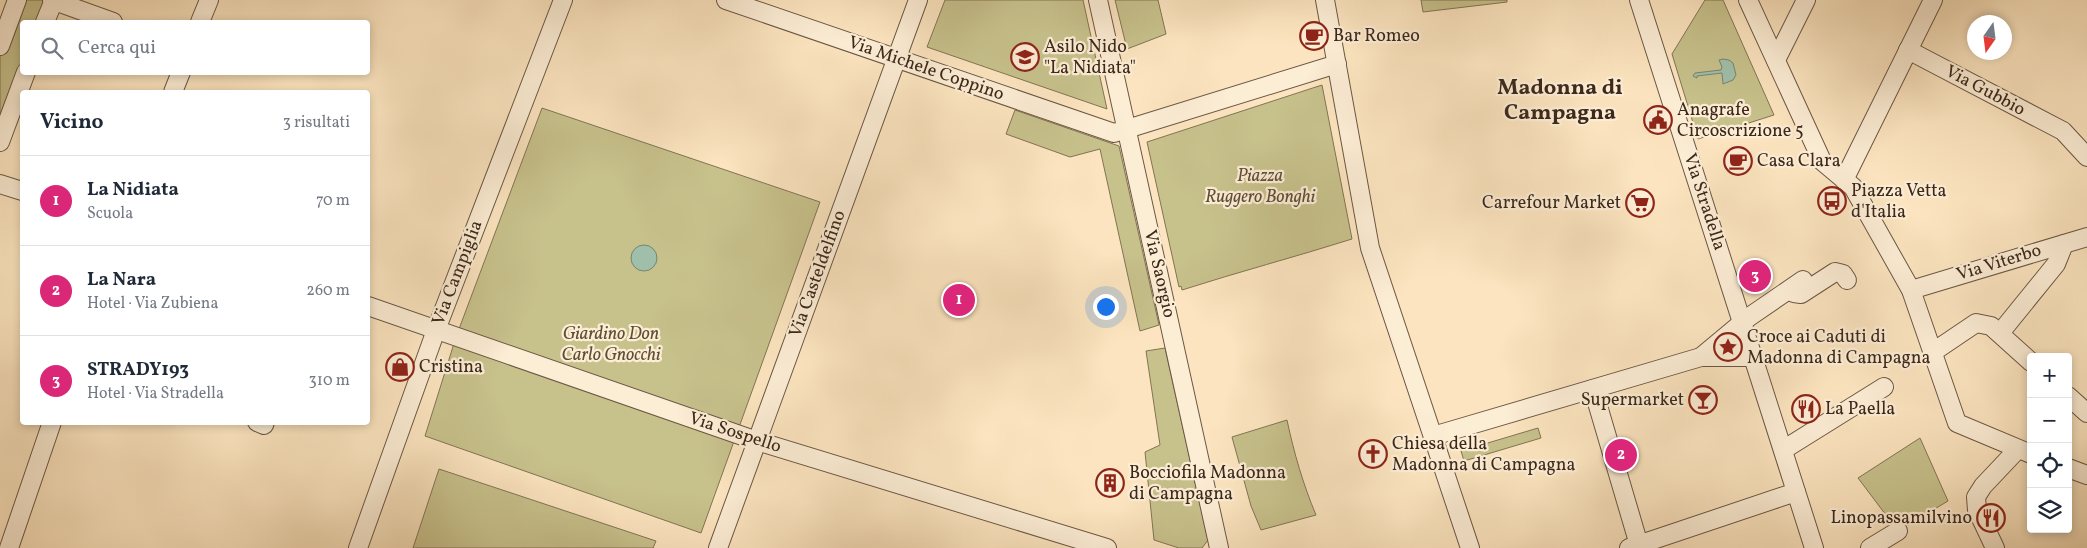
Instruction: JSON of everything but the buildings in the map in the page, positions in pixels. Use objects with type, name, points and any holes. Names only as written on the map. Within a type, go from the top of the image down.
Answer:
[{"type":"street","points":[[0,46],[17,0]]},
{"type":"street","points":[[46,20],[53,0],[108,20]]},
{"type":"street","points":[[201,20],[209,0]]},
{"type":"street","name":"Via Campiglia","points":[[358,548],[436,330],[563,0]]},
{"type":"street","name":"Via Michele Coppino","points":[[726,0],[1114,133],[1126,129]]},
{"type":"street","name":"Via Casteldelfino","points":[[718,548],[918,0]]},
{"type":"street","name":"Via Saorgio","points":[[1098,0],[1219,548]]},
{"type":"street","points":[[1325,0],[1370,248],[1470,548]]},
{"type":"street","name":"Via Stradella","points":[[1639,0],[1814,548]]},
{"type":"street","points":[[1748,0],[1822,162],[1853,187],[1911,290],[1957,423],[2024,452],[1983,486],[1976,497],[1977,510],[1995,548]]},
{"type":"street","points":[[1776,60],[1806,0]]},
{"type":"street","points":[[1844,180],[1933,0]]},
{"type":"street","name":"Via Gubbio","points":[[1908,50],[2063,131],[2087,157]]},
{"type":"street","points":[[1126,129],[1337,64]]},
{"type":"street","points":[[0,142],[25,75]]},
{"type":"street","points":[[174,90],[180,75]]},
{"type":"street","points":[[0,184],[20,190]]},
{"type":"street","name":"Via Viterbo","points":[[1911,290],[2087,237]]},
{"type":"street","points":[[2000,333],[2056,264],[2064,244]]},
{"type":"street","points":[[1783,293],[1801,294],[1834,272],[1843,274],[1847,280]]},
{"type":"street","points":[[1701,357],[1743,322],[1803,280]]},
{"type":"street","name":"Via Sospello","points":[[370,307],[757,441],[1107,548]]},
{"type":"street","points":[[1933,352],[1976,323],[1991,326],[2027,358]]},
{"type":"street","points":[[1433,436],[1701,357],[1753,357]]},
{"type":"street","points":[[1783,450],[1884,388]]},
{"type":"street","points":[[1593,389],[1634,546],[1796,492]]},
{"type":"street","points":[[2070,398],[2087,412]]},
{"type":"street","points":[[9,548],[51,425]]},
{"type":"street","points":[[2072,469],[2087,475]]},
{"type":"street","points":[[1870,548],[1898,531]]},
{"type":"green space","points":[[17,0],[54,0],[46,20],[20,20],[21,75],[0,142],[0,46]]},
{"type":"green space","name":"Asilo Nido \"La Nidiata\"","points":[[945,0],[1083,0],[1107,109],[927,47]]},
{"type":"green space","points":[[1115,0],[1158,0],[1166,34],[1127,49]]},
{"type":"green space","points":[[1421,0],[1507,0],[1507,2],[1423,12]]},
{"type":"green space","points":[[1705,0],[1723,0],[1774,115],[1698,139],[1672,54]]},
{"type":"green space","name":"Piazza Ruggero Bonghi","points":[[1322,85],[1352,239],[1182,290],[1181,286],[1179,287],[1147,142]]},
{"type":"green space","name":"Giardino Don Carlo Gnocchi","points":[[542,108],[820,202],[701,533],[425,436],[456,337]]},
{"type":"green space","points":[[1015,110],[1119,146],[1159,325],[1140,331],[1100,149],[1070,157],[1006,134]]},
{"type":"green space","points":[[1165,348],[1208,540],[1202,548],[1179,548],[1154,540],[1145,452],[1160,445],[1146,351]]},
{"type":"green space","points":[[1287,420],[1299,468],[1316,515],[1261,530],[1251,506],[1232,437]]},
{"type":"green space","points":[[1538,428],[1541,438],[1464,461],[1461,451]]},
{"type":"green space","points":[[1920,438],[1948,501],[1898,531],[1858,478]]},
{"type":"green space","points":[[439,469],[656,541],[653,548],[413,548]]},
{"type":"shaded area","points":[[1723,59],[1733,63],[1736,75],[1733,80],[1723,84],[1722,73],[1697,76],[1697,78],[1693,76],[1695,73],[1721,70],[1722,67],[1719,60]]},
{"type":"shaded area","points":[[644,245],[653,249],[657,258],[653,267],[644,271],[635,267],[631,258],[635,249]]},
{"type":"place","name":"Bar Romeo","points":[[1314,36]]},
{"type":"place","name":"Asilo Nido \"La Nidiata\"","points":[[1025,57]]},
{"type":"place","name":"Anagrafe Circoscrizione 5","points":[[1658,120]]},
{"type":"place","name":"Casa Clara","points":[[1738,161]]},
{"type":"place","name":"Piazza Vetta d'Italia","points":[[1832,201]]},
{"type":"place","name":"Carrefour Market","points":[[1640,203]]},
{"type":"place","name":"STRADY193","points":[[1755,276]]},
{"type":"place","name":"La Nidiata","points":[[959,300]]},
{"type":"place","name":"Croce ai Caduti di Madonna di Campagna","points":[[1728,347]]},
{"type":"place","name":"Cristina","points":[[400,367]]},
{"type":"place","name":"Supermarket","points":[[1703,400]]},
{"type":"place","name":"La Paella","points":[[1806,409]]},
{"type":"place","name":"Chiesa della Madonna di Campagna","points":[[1373,454]]},
{"type":"place","name":"La Nara","points":[[1621,455]]},
{"type":"place","name":"Bocciofila Madonna di Campagna","points":[[1110,483]]},
{"type":"place","name":"Linopassamilvino","points":[[1991,518]]},
{"type":"district","name":"Madonna di Campagna","points":[[1560,100]]}]
